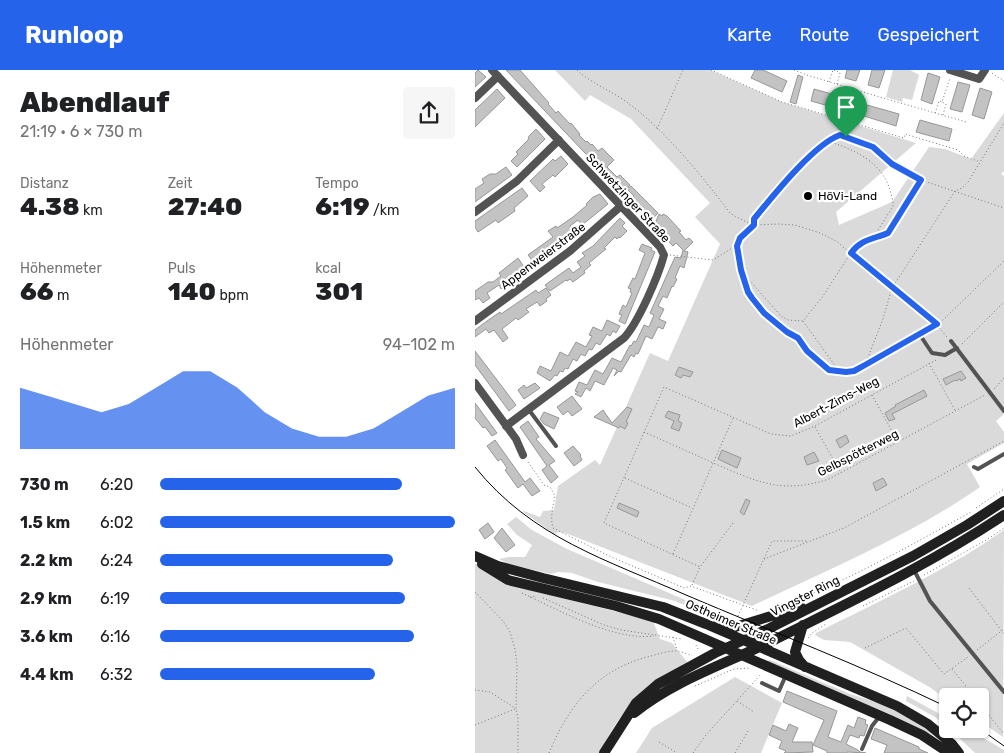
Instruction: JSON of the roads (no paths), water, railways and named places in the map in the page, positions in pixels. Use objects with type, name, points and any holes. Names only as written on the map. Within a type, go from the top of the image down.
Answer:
[{"type":"main road","name":"Vingster Ring","points":[[604,753],[636,703],[658,684],[726,648],[913,556],[967,525],[1004,500]]},
{"type":"main road","name":"Vingster Ring","points":[[625,720],[668,689],[758,648],[803,624],[916,574],[1004,514]]},
{"type":"main road","name":"Ostheimer Straße","points":[[475,557],[523,584],[641,613],[881,716],[952,744],[959,753]]},
{"type":"main road","name":"Ostheimer Straße","points":[[508,574],[567,585],[663,607],[706,624],[758,648],[897,706],[928,724],[949,753]]},
{"type":"main road","points":[[706,624],[735,627],[821,601]]},
{"type":"main road","points":[[803,624],[795,652],[805,668]]},
{"type":"street","name":"Schwetzinger Straße","points":[[492,70],[660,246],[665,255],[630,332],[505,426]]},
{"type":"street","points":[[951,70],[979,78],[986,70]]},
{"type":"street","points":[[475,98],[498,76]]},
{"type":"street","points":[[475,212],[517,181],[559,140]]},
{"type":"street","name":"Appenweierstraße","points":[[475,321],[570,251],[621,206]]},
{"type":"street","points":[[475,383],[516,440],[523,455]]},
{"type":"lane","points":[[920,335],[932,352],[945,355],[957,348]]},
{"type":"lane","points":[[951,341],[1004,411]]},
{"type":"lane","points":[[527,408],[556,446]]},
{"type":"lane","points":[[974,467],[978,469],[1004,454]]},
{"type":"lane","points":[[916,574],[930,601],[1004,692]]},
{"type":"lane","points":[[762,683],[779,691],[787,675]]},
{"type":"lane","points":[[862,749],[872,726],[881,716]]},
{"type":"tram line","points":[[475,467],[497,491],[521,512],[572,544],[600,558],[850,663],[939,703]]},
{"type":"tram line","points":[[989,735],[1004,746]]},
{"type":"place","name":"HöVi-Land","points":[[808,196]]}]
